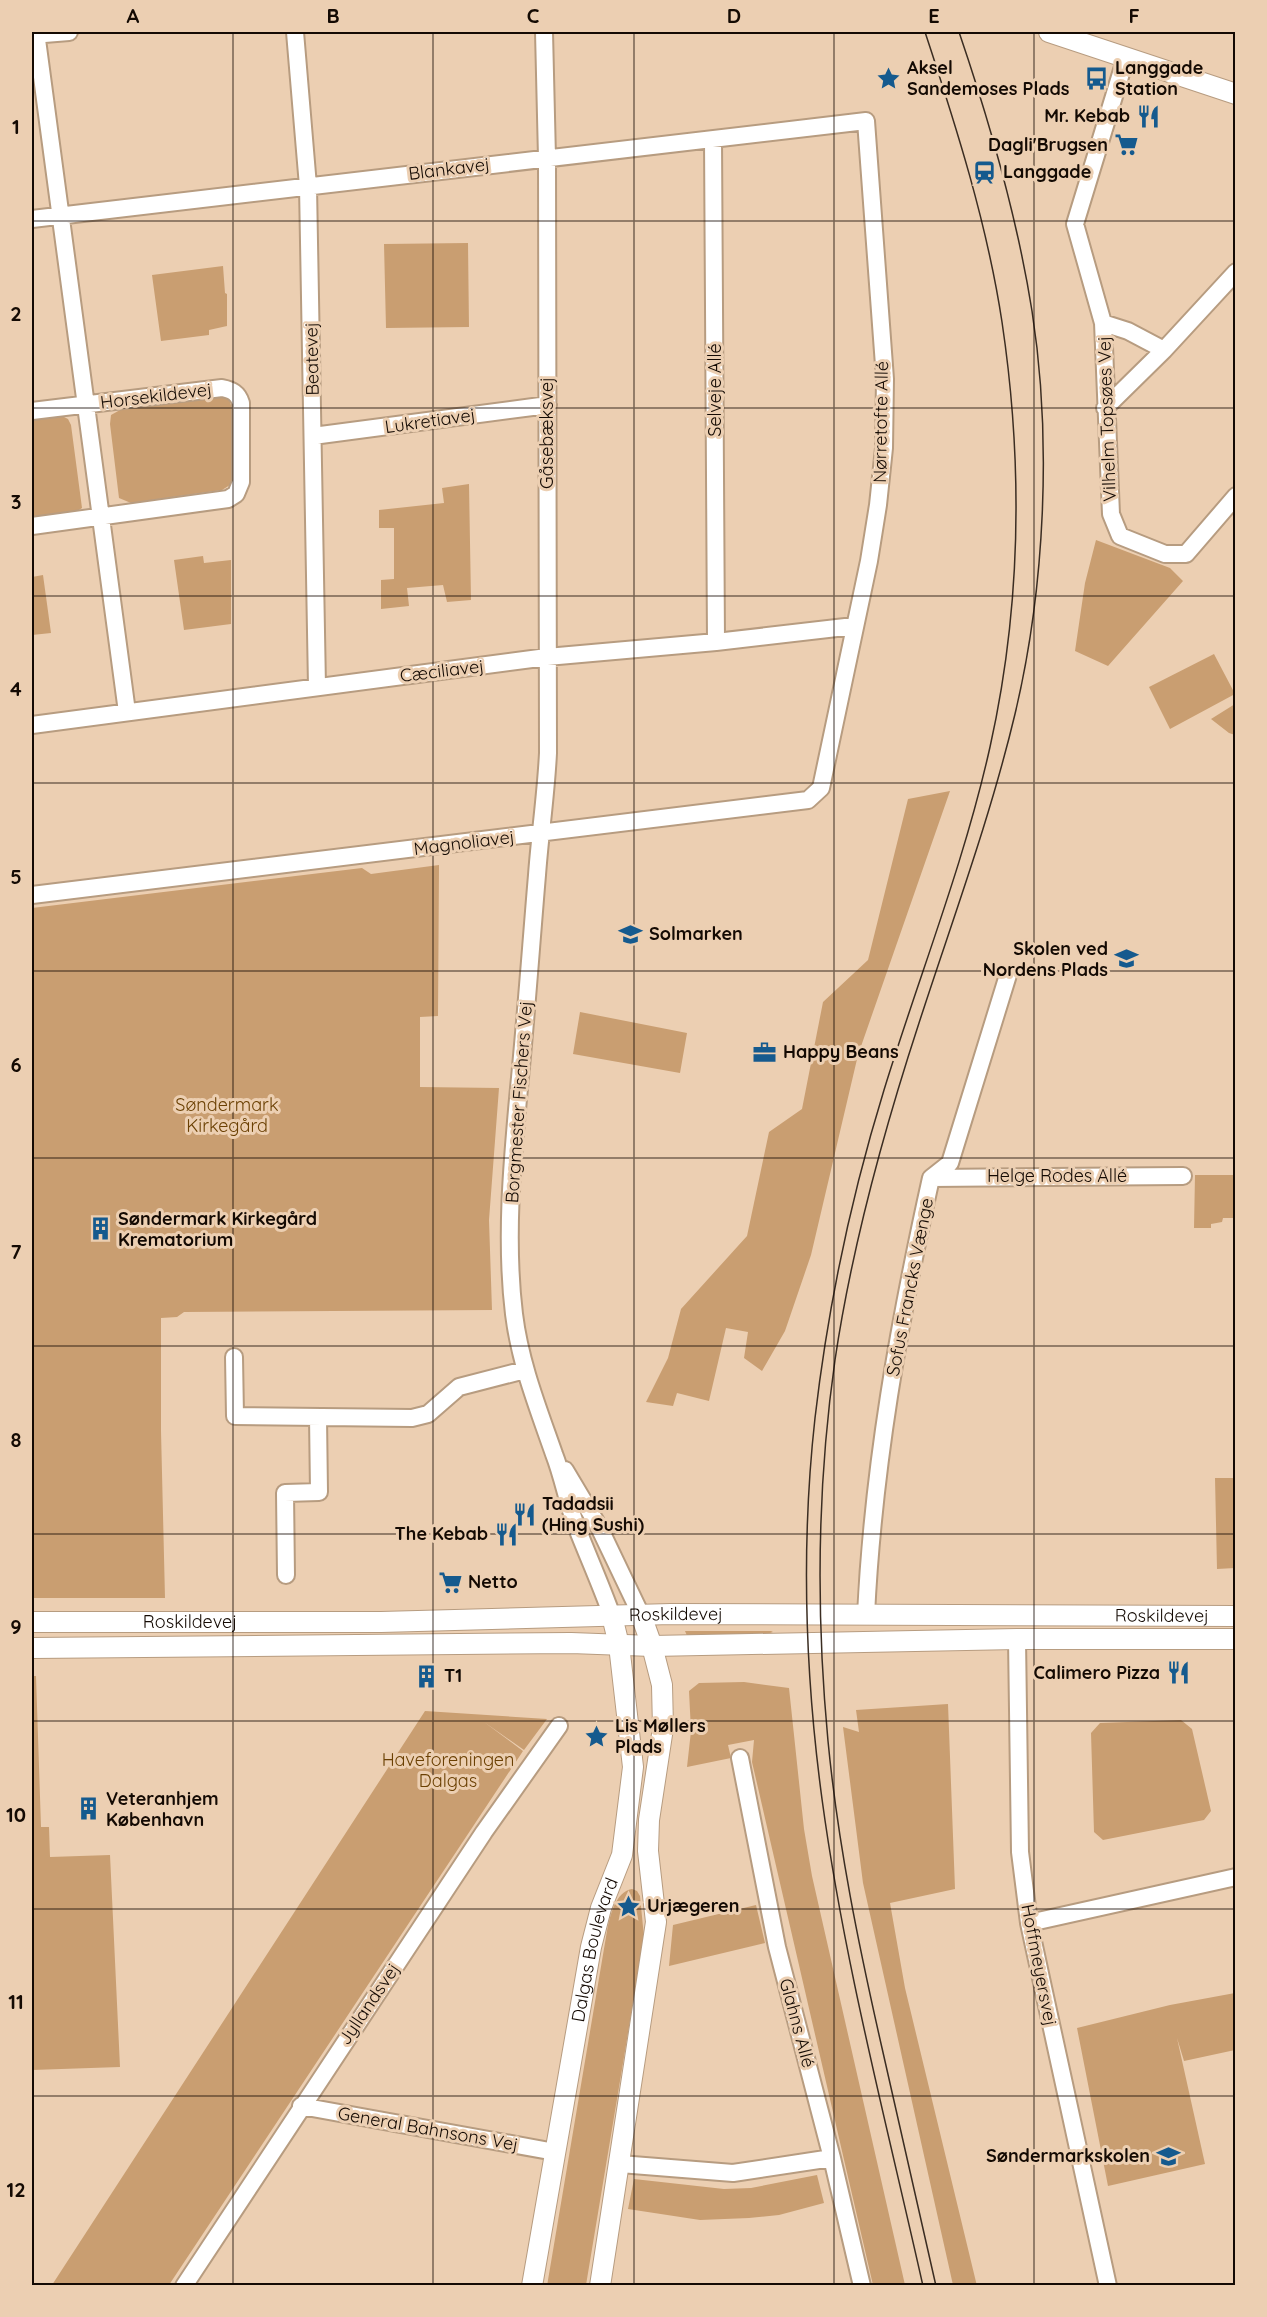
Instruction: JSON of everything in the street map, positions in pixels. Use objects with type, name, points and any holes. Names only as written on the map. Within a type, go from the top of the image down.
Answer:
[{"type":"street","points":[[35,34],[69,32]]},
{"type":"street","name":"Beatevej","points":[[295,32],[308,186],[317,687]]},
{"type":"street","name":"Gåsebæksvej","points":[[542,834],[548,753],[547,158],[544,32]]},
{"type":"street","points":[[1049,32],[1236,94]]},
{"type":"street","name":"Horsekildevej","points":[[35,34],[127,712]]},
{"type":"street","name":"Vilhelm Topsøes Vej","points":[[1126,57],[1075,224],[1103,323],[1105,408],[1112,514],[1120,536],[1165,554],[1186,554],[1236,496]]},
{"type":"street","name":"Blankavej","points":[[32,219],[866,121]]},
{"type":"street","name":"Nørretofte Allé","points":[[835,718],[873,539],[884,448],[885,379],[866,121]]},
{"type":"street","name":"Selveje Allé","points":[[713,139],[716,642]]},
{"type":"street","points":[[1105,408],[1164,350],[1236,272]]},
{"type":"street","name":"Vilhelm Topsøes Vej","points":[[1103,323],[1128,331],[1164,350]]},
{"type":"street","name":"Horsekildevej","points":[[32,411],[222,388],[235,392],[241,403],[242,482],[232,497],[32,526]]},
{"type":"street","name":"Lukretiavej","points":[[313,436],[548,405]]},
{"type":"street","name":"Cæciliavej","points":[[32,725],[547,657],[854,627]]},
{"type":"street","name":"Magnoliavej","points":[[32,895],[808,800],[821,788],[835,718]]},
{"type":"street","name":"Borgmester Fischers Vej","points":[[542,834],[515,1133],[510,1226],[514,1314],[525,1370],[535,1403],[555,1456],[575,1523],[612,1616]]},
{"type":"street","name":"Sofus Francks Vænge","points":[[866,1616],[870,1550],[885,1425],[909,1273],[931,1178],[950,1163],[1008,975]]},
{"type":"street","name":"Helge Rodes Allé","points":[[931,1178],[1183,1176]]},
{"type":"street","points":[[234,1357],[235,1416],[412,1418],[428,1414],[459,1387],[525,1370]]},
{"type":"street","points":[[286,1575],[285,1493],[319,1492],[318,1417]]},
{"type":"street","name":"Borgmester Fischers Vej","points":[[555,1456],[599,1527],[641,1615]]},
{"type":"street","name":"Roskildevej","points":[[32,1622],[381,1622],[641,1615],[1236,1616]]},
{"type":"street","name":"Dalgas Boulevard","points":[[600,2286],[656,1922],[648,1851],[649,1820],[663,1728],[662,1685],[641,1615]]},
{"type":"street","name":"Dalgas Boulevard","points":[[532,2286],[591,1947],[601,1908],[622,1855],[633,1767],[619,1645],[612,1616]]},
{"type":"street","points":[[865,1642],[866,1616]]},
{"type":"street","name":"Roskildevej","points":[[117,1623],[117,1648]]},
{"type":"street","name":"Roskildevej","points":[[32,1648],[512,1643],[652,1646],[1017,1639],[1236,1639]]},
{"type":"street","name":"Hoffmeyersvej","points":[[1017,1639],[1020,1852],[1029,1923],[1108,2286]]},
{"type":"street","name":"Jyllandsvej","points":[[184,2286],[484,1832],[559,1726]]},
{"type":"street","name":"Glahns Allé","points":[[740,1758],[777,1947],[832,2158],[862,2286]]},
{"type":"street","points":[[1029,1923],[1236,1877]]},
{"type":"street","name":"General Bahnsons Vej","points":[[301,2106],[555,2152]]},
{"type":"street","points":[[620,2164],[734,2174],[832,2158]]},
{"type":"green space","points":[[468,243],[469,327],[386,328],[384,244]]},
{"type":"green space","points":[[223,266],[225,293],[227,294],[227,326],[209,330],[209,335],[161,341],[152,275]]},
{"type":"green space","points":[[222,396],[229,399],[232,408],[233,476],[230,485],[222,490],[131,503],[119,498],[110,424],[111,415],[120,410]]},
{"type":"green space","points":[[62,416],[68,419],[71,425],[82,508],[76,512],[32,518],[32,420]]},
{"type":"green space","points":[[469,484],[471,600],[447,602],[443,585],[407,588],[409,606],[381,609],[381,580],[394,579],[394,528],[379,528],[379,510],[444,503],[442,488]]},
{"type":"green space","points":[[1096,540],[1170,568],[1183,581],[1108,666],[1075,651],[1085,583]]},
{"type":"green space","points":[[203,556],[204,563],[231,560],[231,624],[184,630],[174,560]]},
{"type":"green space","points":[[43,575],[51,633],[32,635],[32,577]]},
{"type":"green space","points":[[1214,654],[1235,694],[1170,729],[1149,687]]},
{"type":"green space","points":[[1235,704],[1235,735],[1211,719]]},
{"type":"green space","points":[[950,791],[858,1055],[811,1255],[785,1331],[762,1371],[744,1358],[748,1332],[726,1328],[709,1401],[677,1393],[673,1406],[646,1402],[668,1358],[681,1309],[747,1236],[769,1132],[802,1109],[823,1002],[868,960],[908,799]]},
{"type":"green space","name":"Søndermark Kirkegård","points":[[439,865],[438,1016],[420,1017],[420,1087],[499,1088],[489,1220],[492,1310],[184,1312],[177,1317],[161,1318],[165,1598],[32,1598],[32,908],[362,868],[371,874]]},
{"type":"green space","points":[[580,1012],[687,1033],[680,1073],[573,1054]]},
{"type":"green space","points":[[1195,1175],[1235,1175],[1235,1218],[1223,1218],[1222,1222],[1211,1224],[1211,1228],[1194,1228]]},
{"type":"green space","points":[[1215,1478],[1235,1478],[1235,1568],[1217,1569]]},
{"type":"green space","points":[[685,1631],[773,1632],[764,1635],[688,1638]]},
{"type":"green space","points":[[32,1676],[36,1676],[41,1827],[49,1827],[50,1857],[110,1855],[120,2067],[32,2070]]},
{"type":"green space","points":[[744,1682],[789,1688],[804,1829],[812,1876],[905,2285],[873,2285],[752,1762],[754,1740],[728,1745],[731,1758],[687,1767],[691,1731],[689,1691],[699,1683]]},
{"type":"green space","points":[[948,1704],[955,1889],[890,1903],[905,1988],[977,2286],[953,2285],[863,1883],[843,1727],[859,1732],[856,1710]]},
{"type":"green space","name":"Haveforeningen Dalgas","points":[[425,1711],[547,1719],[524,1750],[484,1722],[523,1751],[169,2285],[52,2285]]},
{"type":"green space","points":[[1181,1720],[1192,1729],[1211,1811],[1204,1820],[1103,1840],[1094,1832],[1091,1733],[1100,1723]]},
{"type":"green space","points":[[632,1889],[640,1896],[644,1937],[586,2285],[547,2286],[608,1925],[617,1900],[626,1891]]},
{"type":"green space","points":[[756,1905],[765,1943],[669,1966],[673,1925]]},
{"type":"green space","points":[[1235,1993],[1235,2050],[1184,2061],[1177,2038],[1205,2164],[1108,2186],[1077,2028],[1170,2005]]},
{"type":"green space","points":[[817,2175],[824,2203],[779,2215],[700,2220],[628,2209],[634,2179],[724,2189],[751,2188]]},
{"type":"tram line","points":[[923,2286],[867,2043],[831,1860],[816,1752],[812,1704],[807,1561],[815,1418],[820,1376],[842,1252],[872,1130],[954,877],[979,791],[1000,695],[1013,589],[1016,482],[1009,375],[1002,322],[979,212],[959,139],[925,32]]},
{"type":"tram line","points":[[936,2286],[865,1972],[843,1857],[832,1780],[824,1693],[820,1550],[829,1407],[850,1274],[893,1106],[1005,753],[1025,666],[1039,565],[1043,462],[1042,410],[1032,311],[1019,240],[1002,170],[959,32]]},
{"type":"place","name":"Aksel Sandemoses Plads","points":[[889,78]]},
{"type":"place","name":"Langgade Station","points":[[1097,78]]},
{"type":"place","name":"Mr. Kebab","points":[[1148,116]]},
{"type":"place","name":"Dagli'Brugsen","points":[[1126,145]]},
{"type":"place","name":"Langgade","points":[[985,172]]},
{"type":"place","name":"Solmarken","points":[[631,934]]},
{"type":"place","name":"Skolen ved Nordens Plads","points":[[1126,959]]},
{"type":"place","name":"Happy Beans","points":[[765,1052]]},
{"type":"place","name":"Søndermark Kirkegård Krematorium","points":[[100,1229]]},
{"type":"place","name":"Tadadsii (Hing Sushi)","points":[[524,1514]]},
{"type":"place","name":"The Kebab","points":[[506,1534]]},
{"type":"place","name":"Netto","points":[[450,1582]]},
{"type":"place","name":"Calimero Pizza","points":[[1178,1673]]},
{"type":"place","name":"T1","points":[[426,1676]]},
{"type":"place","name":"Lis Møllers Plads","points":[[597,1736]]},
{"type":"place","name":"Veteranhjem København","points":[[88,1809]]},
{"type":"place","name":"Urjægeren","points":[[629,1906]]},
{"type":"place","name":"Søndermarkskolen","points":[[1168,2156]]}]
